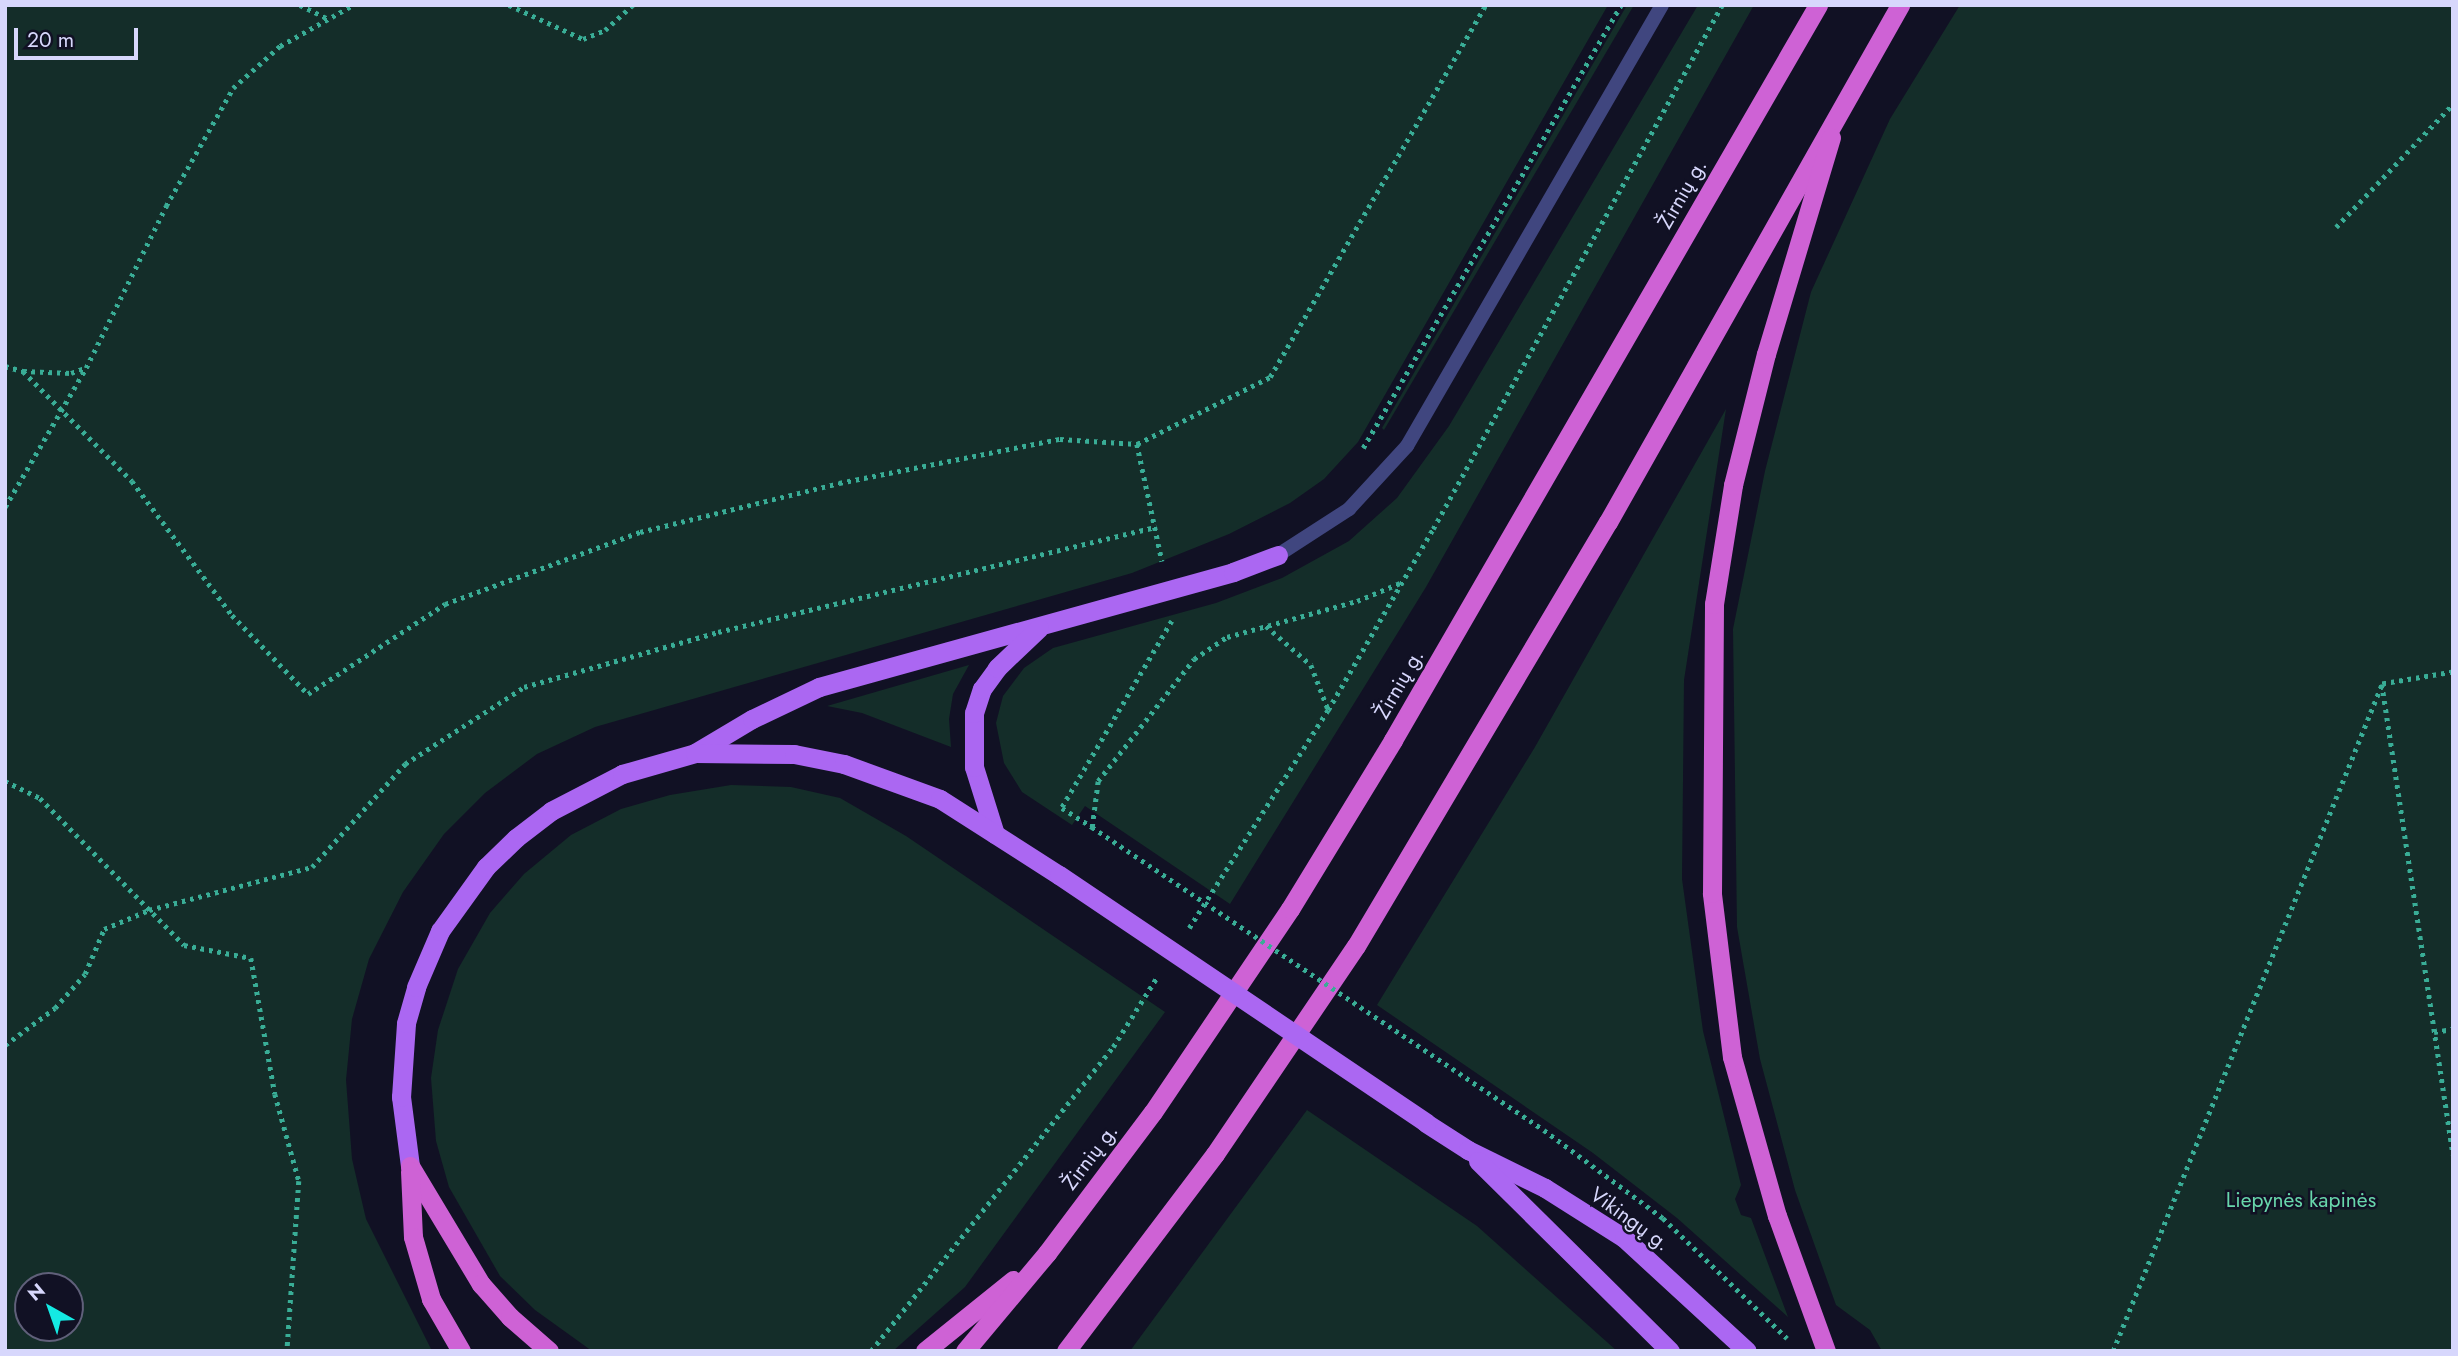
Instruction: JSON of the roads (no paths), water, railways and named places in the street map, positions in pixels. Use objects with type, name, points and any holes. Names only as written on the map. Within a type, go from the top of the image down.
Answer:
[{"type":"highway","name":"Žirnių g.","points":[[965,1351],[1047,1253],[1153,1112],[1290,909],[1400,728],[1818,5]]},
{"type":"highway","points":[[1066,1351],[1215,1154],[1356,946],[1608,522],[1843,100],[1900,5]]},
{"type":"highway","points":[[1826,1350],[1777,1216],[1732,1058],[1712,893],[1714,604],[1733,485],[1766,354],[1843,100]]},
{"type":"highway","points":[[410,1166],[413,1237],[431,1299],[461,1351]]},
{"type":"highway","points":[[410,1166],[481,1284],[510,1317],[550,1351]]},
{"type":"highway","points":[[925,1351],[1047,1253]]},
{"type":"main road","points":[[410,1166],[401,1097],[406,1023],[427,958],[461,898],[486,867],[551,811],[622,774],[695,753],[752,719],[819,687],[1041,626],[1278,555]]},
{"type":"main road","points":[[995,834],[974,767],[974,713],[982,689],[998,668],[1041,626]]},
{"type":"main road","name":"Vikingų g.","points":[[695,753],[794,754],[844,764],[940,799],[1059,875],[1468,1150],[1545,1188],[1624,1238],[1747,1351]]},
{"type":"main road","name":"Vikingų g.","points":[[1468,1150],[1670,1351]]},
{"type":"street","points":[[1278,555],[1349,509],[1407,446],[1662,5]]},
{"type":"park label","name":"Liepynės kapinės","points":[[2301,1200]]}]
